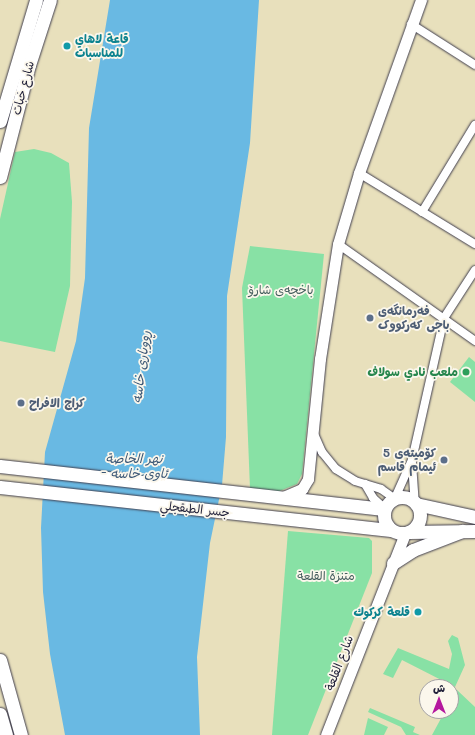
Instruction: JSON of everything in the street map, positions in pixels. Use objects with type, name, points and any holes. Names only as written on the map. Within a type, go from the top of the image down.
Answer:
[{"type":"main road","name":"شارع خبات","points":[[0,121],[36,0]]},
{"type":"main road","name":"شارع خبات","points":[[0,177],[29,65],[50,0]]},
{"type":"main road","points":[[0,457],[28,470]]},
{"type":"main road","name":"جسر الطبقجلي","points":[[0,466],[384,509]]},
{"type":"main road","name":"جسر الطبقجلي","points":[[0,487],[391,530]]},
{"type":"main road","points":[[469,531],[407,533],[391,530],[383,519],[384,509],[394,498],[405,497],[416,503],[475,517]]},
{"type":"main road","points":[[407,533],[420,520],[416,503]]},
{"type":"main road","points":[[393,563],[413,550],[469,531]]},
{"type":"main road","points":[[0,660],[21,735]]},
{"type":"main road","points":[[0,714],[6,735]]},
{"type":"street","points":[[278,498],[297,492],[305,485],[309,474],[320,359],[338,244],[359,173],[411,24],[421,0]]},
{"type":"street","points":[[411,24],[475,65]]},
{"type":"street","points":[[422,212],[475,125]]},
{"type":"street","points":[[359,173],[475,244]]},
{"type":"street","points":[[338,244],[475,341]]},
{"type":"street","points":[[313,431],[322,452],[332,465],[345,476],[381,489],[394,498],[412,460],[444,318],[475,270]]},
{"type":"street","points":[[412,460],[416,503]]},
{"type":"street","points":[[366,484],[373,498],[384,509]]},
{"type":"street","name":"شارع القلعة","points":[[326,735],[393,563],[407,533]]},
{"type":"green space","points":[[34,149],[51,153],[69,163],[72,202],[70,286],[55,352],[0,341],[0,219],[15,152]]},
{"type":"green space","name":"باخچەی شارۆ","points":[[250,246],[324,254],[302,474],[297,484],[277,492],[250,489],[242,288]]},
{"type":"green space","name":"ملعب نادي سولاف","points":[[469,357],[475,362],[475,402],[450,382]]},
{"type":"green space","name":"متنزة القلعة","points":[[288,531],[369,538],[372,541],[372,573],[308,735],[272,735]]},
{"type":"green space","points":[[452,635],[458,638],[465,665],[459,679],[439,679],[402,660],[393,678],[383,674],[398,648],[449,669],[452,654],[448,641]]},
{"type":"green space","points":[[459,692],[475,707],[475,735],[432,735],[441,719],[459,719]]},
{"type":"green space","points":[[370,708],[415,727],[413,732],[420,735],[406,735],[401,727],[368,712]]},
{"type":"green space","points":[[368,718],[388,727],[384,735],[364,735]]},
{"type":"water","name":"نهر الخاصة - ئاوی خاسە","points":[[110,0],[259,0],[250,143],[227,296],[226,437],[222,485],[210,543],[197,657],[200,735],[65,735],[50,654],[43,592],[41,528],[45,452],[76,341],[85,278],[89,128]]},
{"type":"place","name":"قاعة لاهاي للمناسبات","points":[[67,46]]},
{"type":"place","name":"فەرمانگەی باجی کەرکووک","points":[[370,318]]},
{"type":"place","name":"ملعب نادي سولاف","points":[[466,372]]},
{"type":"place","name":"كراج الافراح","points":[[21,403]]},
{"type":"place","name":"کۆمیتەی 5 ئیمام قاسم","points":[[444,460]]},
{"type":"place","name":"قلعة كركوك","points":[[418,612]]},
{"type":"water label","name":"ڕووباری خاسە","points":[[141,367]]}]
